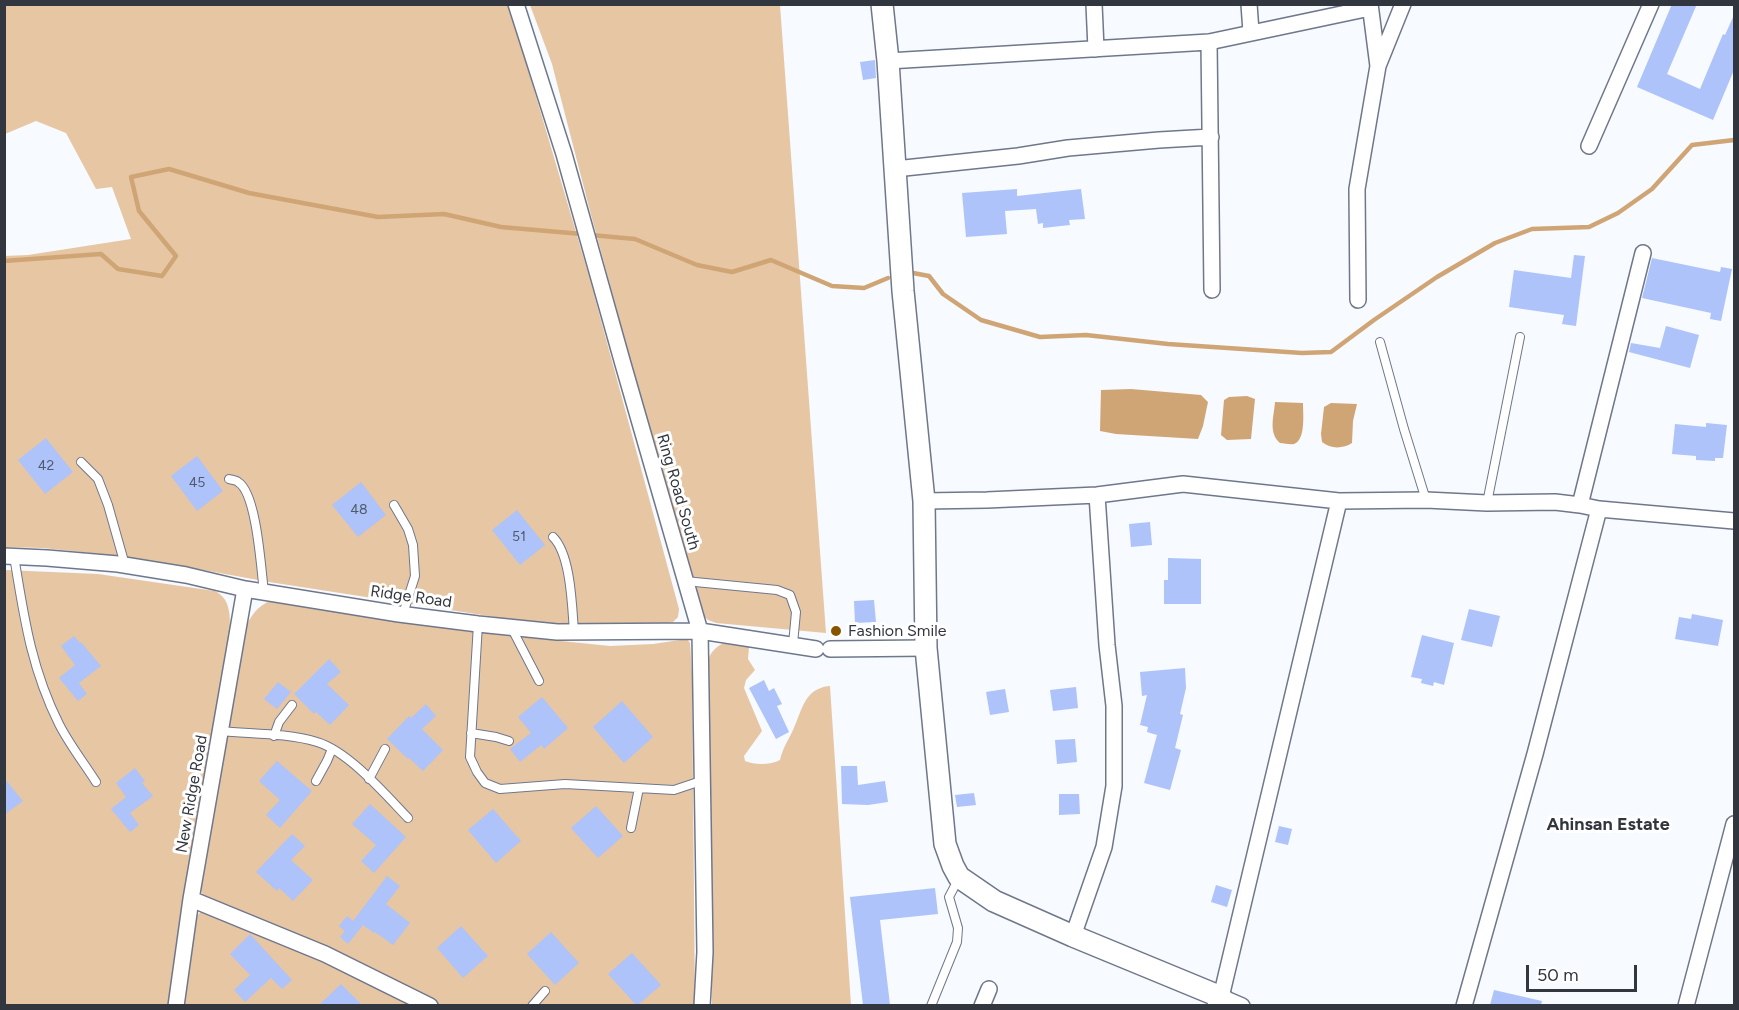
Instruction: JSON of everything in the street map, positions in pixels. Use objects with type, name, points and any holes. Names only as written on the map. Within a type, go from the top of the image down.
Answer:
[{"type":"street","name":"Ring Road South","points":[[516,4],[564,154],[700,632],[705,952],[702,1005]]},
{"type":"street","points":[[882,4],[888,61],[903,291],[924,501],[926,648],[945,844],[959,877],[994,901],[1220,1001],[1242,1005]]},
{"type":"street","points":[[1094,4],[1096,49]]},
{"type":"street","points":[[1249,4],[1251,32]]},
{"type":"street","points":[[1358,300],[1357,189],[1378,66],[1403,4]]},
{"type":"street","points":[[1589,146],[1651,4]]},
{"type":"street","points":[[888,61],[1209,42],[1370,6],[1378,66]]},
{"type":"street","points":[[1209,42],[1212,290]]},
{"type":"street","points":[[895,169],[1018,156],[1068,148],[1211,137]]},
{"type":"street","points":[[1580,505],[1643,253]]},
{"type":"street","points":[[924,501],[1097,495],[1183,484],[1339,501],[1555,502],[1599,509],[1734,521]]},
{"type":"street","points":[[1073,936],[1104,847],[1114,786],[1114,706],[1107,645],[1097,495]]},
{"type":"street","points":[[1220,1001],[1339,501]]},
{"type":"street","points":[[1464,1005],[1535,754],[1599,509]]},
{"type":"street","name":"Ridge Road","points":[[9,556],[125,565],[186,574],[245,589],[478,624],[574,632],[700,632],[823,649],[926,648]]},
{"type":"street","name":"New Ridge Road","points":[[176,1005],[191,899],[245,589]]},
{"type":"street","points":[[1686,1005],[1734,824]]},
{"type":"street","points":[[191,899],[325,954],[430,1005]]},
{"type":"street","points":[[982,1005],[989,989]]},
{"type":"lane","points":[[1487,503],[1520,337]]},
{"type":"lane","points":[[1380,342],[1426,500]]},
{"type":"lane","points":[[81,462],[98,479],[125,565]]},
{"type":"lane","points":[[229,479],[240,482],[247,493],[254,513],[264,592]]},
{"type":"lane","points":[[394,505],[408,530],[413,545],[415,576],[403,614]]},
{"type":"lane","points":[[553,537],[564,555],[574,632]]},
{"type":"lane","points":[[9,556],[41,684],[60,726],[96,782]]},
{"type":"lane","points":[[685,581],[777,590],[790,595],[796,612],[793,644]]},
{"type":"lane","points":[[478,624],[470,757],[485,783],[500,789],[565,784],[674,790],[701,782]]},
{"type":"lane","points":[[511,627],[539,681]]},
{"type":"lane","points":[[274,736],[279,722],[292,705]]},
{"type":"lane","points":[[221,731],[317,742],[348,759],[408,818]]},
{"type":"lane","points":[[471,733],[509,741]]},
{"type":"lane","points":[[316,781],[332,749]]},
{"type":"lane","points":[[369,779],[385,749]]},
{"type":"lane","points":[[631,828],[639,788]]},
{"type":"lane","points":[[931,1005],[957,942],[958,928],[949,897],[959,877]]},
{"type":"lane","points":[[531,1005],[545,991]]},
{"type":"shaded area","points":[[5,5],[509,5],[589,276],[679,609],[678,617],[673,622],[655,626],[560,627],[269,582],[181,566],[136,561],[110,555],[43,548],[5,547],[4,256],[28,255],[131,239],[112,187],[96,189],[66,133],[36,121],[5,134]]},
{"type":"shaded area","points":[[530,5],[780,5],[826,633],[716,623],[708,620],[698,611],[552,64]]},
{"type":"shaded area","points":[[1131,389],[1201,395],[1208,402],[1198,439],[1100,431],[1101,390]]},
{"type":"shaded area","points":[[1247,396],[1255,399],[1251,439],[1227,440],[1221,435],[1224,400],[1229,397]]},
{"type":"shaded area","points":[[1275,402],[1303,403],[1302,432],[1298,442],[1280,443],[1276,439],[1273,429]]},
{"type":"shaded area","points":[[1331,403],[1357,404],[1353,421],[1352,443],[1345,446],[1333,447],[1322,442],[1324,407]]},
{"type":"shaded area","points":[[5,570],[98,574],[215,591],[227,603],[230,632],[168,1005],[5,1006]]},
{"type":"shaded area","points":[[274,599],[463,631],[610,646],[653,644],[687,639],[690,643],[692,674],[695,1005],[182,1006],[196,916],[201,912],[274,937],[313,957],[326,952],[204,897],[201,891],[241,640],[256,611]]},
{"type":"shaded area","points":[[726,642],[749,647],[748,659],[755,670],[746,680],[744,688],[762,731],[744,756],[745,761],[763,764],[780,760],[809,696],[821,688],[830,686],[851,1005],[712,1005],[707,664],[714,650]]},
{"type":"building","points":[[1672,4],[1697,4],[1667,74],[1700,89],[1723,34],[1725,35],[1734,15],[1734,70],[1713,120],[1637,87]]},
{"type":"building","points":[[875,60],[876,78],[863,80],[860,62]]},
{"type":"building","points":[[1017,189],[1017,196],[1081,189],[1085,219],[1069,220],[1070,225],[1043,228],[1043,223],[1038,224],[1036,209],[1005,211],[1007,234],[966,237],[962,193]]},
{"type":"building","points":[[1574,255],[1585,256],[1576,326],[1562,324],[1564,315],[1509,307],[1514,270],[1571,278]]},
{"type":"building","points":[[1652,258],[1720,272],[1721,267],[1732,269],[1721,321],[1710,319],[1711,313],[1642,298]]},
{"type":"building","points":[[1666,326],[1699,335],[1690,368],[1629,352],[1631,343],[1660,348]]},
{"type":"building","points":[[1706,423],[1727,425],[1723,458],[1715,458],[1715,461],[1696,460],[1696,456],[1672,454],[1675,424],[1706,427]]},
{"type":"building","points":[[46,438],[73,472],[45,494],[18,460]]},
{"type":"building","points":[[197,456],[223,491],[197,511],[171,476]]},
{"type":"building","points":[[361,482],[386,515],[358,537],[332,505]]},
{"type":"building","points":[[517,510],[545,545],[520,565],[492,530]]},
{"type":"building","points":[[1150,522],[1152,545],[1131,547],[1129,524]]},
{"type":"building","points":[[1168,558],[1201,559],[1201,604],[1164,604],[1164,580],[1168,580]]},
{"type":"building","points":[[874,600],[876,622],[855,623],[854,601]]},
{"type":"building","points":[[1469,609],[1500,616],[1492,647],[1461,640]]},
{"type":"building","points":[[1692,614],[1723,620],[1718,646],[1675,639],[1679,617],[1691,619]]},
{"type":"building","points":[[1422,635],[1454,643],[1444,685],[1434,682],[1433,686],[1421,683],[1422,679],[1411,677]]},
{"type":"building","points":[[74,636],[101,666],[79,683],[87,694],[78,701],[59,678],[75,665],[61,646]]},
{"type":"building","points":[[329,659],[341,672],[327,684],[349,705],[330,725],[316,712],[314,714],[294,694]]},
{"type":"building","points":[[1185,668],[1186,688],[1180,714],[1183,715],[1175,748],[1181,750],[1170,790],[1144,783],[1157,735],[1147,732],[1148,727],[1140,725],[1147,695],[1142,696],[1140,672]]},
{"type":"building","points":[[764,680],[769,691],[774,688],[782,704],[777,706],[789,732],[776,739],[749,688]]},
{"type":"building","points":[[278,682],[291,692],[277,709],[264,699]]},
{"type":"building","points":[[1076,687],[1078,708],[1053,711],[1050,690]]},
{"type":"building","points":[[1005,689],[1009,712],[990,715],[986,692]]},
{"type":"building","points":[[542,697],[568,728],[544,749],[541,745],[520,762],[510,749],[531,733],[518,717]]},
{"type":"building","points":[[622,701],[653,737],[624,763],[593,727]]},
{"type":"building","points":[[426,704],[436,716],[422,729],[443,750],[423,771],[387,739],[409,716],[411,718]]},
{"type":"building","points":[[1075,739],[1077,762],[1057,764],[1055,740]]},
{"type":"building","points":[[277,761],[312,791],[280,828],[266,815],[280,800],[259,781]]},
{"type":"building","points":[[841,766],[857,766],[858,785],[885,781],[888,802],[868,805],[842,804]]},
{"type":"building","points":[[135,768],[145,781],[142,783],[153,796],[130,813],[139,825],[130,832],[111,809],[126,797],[116,783]]},
{"type":"building","points":[[4,778],[23,801],[4,815]]},
{"type":"building","points":[[974,793],[976,805],[957,807],[955,795]]},
{"type":"building","points":[[1059,794],[1079,794],[1080,814],[1059,815]]},
{"type":"building","points":[[370,804],[406,837],[374,873],[361,861],[376,845],[352,824]]},
{"type":"building","points":[[596,806],[623,836],[598,858],[571,828]]},
{"type":"building","points":[[493,809],[521,841],[496,863],[468,830]]},
{"type":"building","points":[[1279,826],[1292,829],[1288,845],[1275,842]]},
{"type":"building","points":[[292,834],[305,846],[291,860],[313,880],[293,901],[279,888],[277,891],[256,872]]},
{"type":"building","points":[[387,876],[400,886],[386,904],[410,923],[393,945],[363,925],[348,944],[340,937],[345,931],[339,926],[347,916],[353,921]]},
{"type":"building","points":[[1216,885],[1232,890],[1227,907],[1211,902]]},
{"type":"building","points":[[935,888],[938,914],[880,920],[890,1005],[863,1005],[850,897]]},
{"type":"building","points":[[461,926],[488,956],[463,978],[437,948]]},
{"type":"building","points":[[551,932],[579,963],[555,985],[527,954]]},
{"type":"building","points":[[250,934],[292,980],[282,989],[271,978],[245,1002],[234,990],[250,975],[230,954]]},
{"type":"building","points":[[632,953],[661,985],[638,1005],[608,974]]},
{"type":"building","points":[[341,984],[362,1005],[319,1005]]},
{"type":"building","points":[[1494,990],[1542,1001],[1541,1005],[1490,1005]]},
{"type":"waterway","points":[[913,273],[929,276],[943,294],[981,320],[1040,337],[1086,335],[1168,344],[1302,353],[1331,352],[1437,277],[1495,243],[1532,229],[1589,227],[1618,213],[1652,189],[1692,145],[1734,140]]},
{"type":"waterway","points":[[4,261],[101,254],[118,269],[162,276],[176,256],[139,211],[131,177],[169,169],[249,193],[378,217],[444,214],[501,227],[582,234]]},
{"type":"waterway","points":[[591,235],[635,239],[697,265],[732,272],[771,260],[832,286],[864,288],[888,278]]},
{"type":"place","name":"Fashion Smile","points":[[836,631]]},
{"type":"district","name":"Ahinsan Estate","points":[[1608,825]]}]
